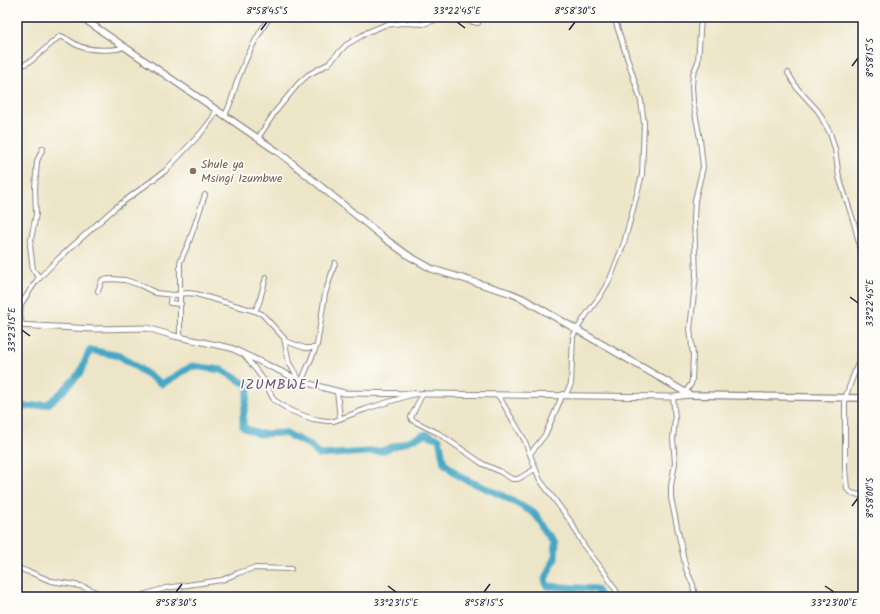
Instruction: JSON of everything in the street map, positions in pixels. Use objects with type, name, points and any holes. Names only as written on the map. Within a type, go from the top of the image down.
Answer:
[{"type":"main road","points":[[81,17],[290,161],[384,238],[416,261],[432,268],[510,293],[688,394],[863,398]]},
{"type":"street","points":[[225,115],[231,104],[246,60],[270,17]]},
{"type":"street","points":[[258,138],[270,118],[299,83],[308,75],[328,64],[346,45],[368,32],[385,25],[422,24],[446,17]]},
{"type":"street","points":[[452,17],[478,23]]},
{"type":"street","points":[[530,454],[545,435],[571,384],[573,338],[576,330],[610,279],[624,243],[642,175],[644,124],[641,101],[614,17]]},
{"type":"street","points":[[216,109],[212,119],[201,133],[165,171],[115,208],[62,255],[33,285],[20,304],[19,325],[108,330],[144,327],[180,337],[223,346],[242,352],[301,380],[337,391],[359,394],[565,394],[673,397],[688,394],[692,380],[693,355],[690,329],[696,276],[694,218],[695,200],[703,170],[701,147],[693,102],[692,74],[698,62],[701,17]]},
{"type":"street","points":[[17,68],[31,60],[60,36],[78,46],[87,49],[117,49],[125,46]]},
{"type":"street","points":[[788,73],[797,88],[818,111],[830,133],[835,149],[839,176],[854,223],[863,259]]},
{"type":"street","points":[[40,278],[34,272],[30,245],[36,214],[35,188],[37,161],[43,148]]},
{"type":"street","points":[[180,337],[180,262],[206,195]]},
{"type":"street","points":[[301,380],[316,348],[325,294],[335,263]]},
{"type":"street","points":[[256,311],[266,277]]},
{"type":"street","points":[[98,291],[102,280],[111,279],[136,283],[156,293],[181,295],[188,293],[200,295],[256,311],[262,314],[282,335],[285,341],[290,366],[301,380]]},
{"type":"street","points":[[171,295],[170,303],[181,304]]},
{"type":"street","points":[[285,341],[305,348],[316,348]]},
{"type":"street","points":[[863,350],[846,398],[845,469],[847,489],[852,493],[863,496]]},
{"type":"street","points":[[242,352],[264,379],[274,400],[282,407],[302,416],[330,421],[415,394]]},
{"type":"street","points":[[337,391],[340,419]]},
{"type":"street","points":[[423,393],[411,417],[412,420],[438,433],[483,464],[512,479],[518,479],[535,469]]},
{"type":"street","points":[[498,395],[524,439],[535,469],[544,487],[571,522],[584,546],[605,573],[620,597]]},
{"type":"street","points":[[673,397],[673,438],[675,463],[671,486],[671,498],[686,570],[693,585],[695,597]]},
{"type":"street","points":[[17,567],[25,572],[35,574],[52,581],[86,587],[94,590],[102,597]]},
{"type":"street","points":[[136,597],[166,588],[222,580],[234,574],[254,568],[290,569]]},
{"type":"waterway","points":[[17,403],[26,407],[48,404],[80,373],[90,350],[120,356],[162,384],[192,366],[222,370],[249,386],[243,417],[243,427],[258,434],[284,433],[310,445],[319,455],[382,451],[426,434],[439,439],[444,463],[460,477],[501,495],[534,513],[556,541],[555,558],[545,579],[547,586],[596,589],[601,597]]},
{"type":"place","name":"Shule ya Msingi Izumbwe","points":[[193,171]]},
{"type":"district","name":"IZUMBWE I","points":[[280,385]]}]
